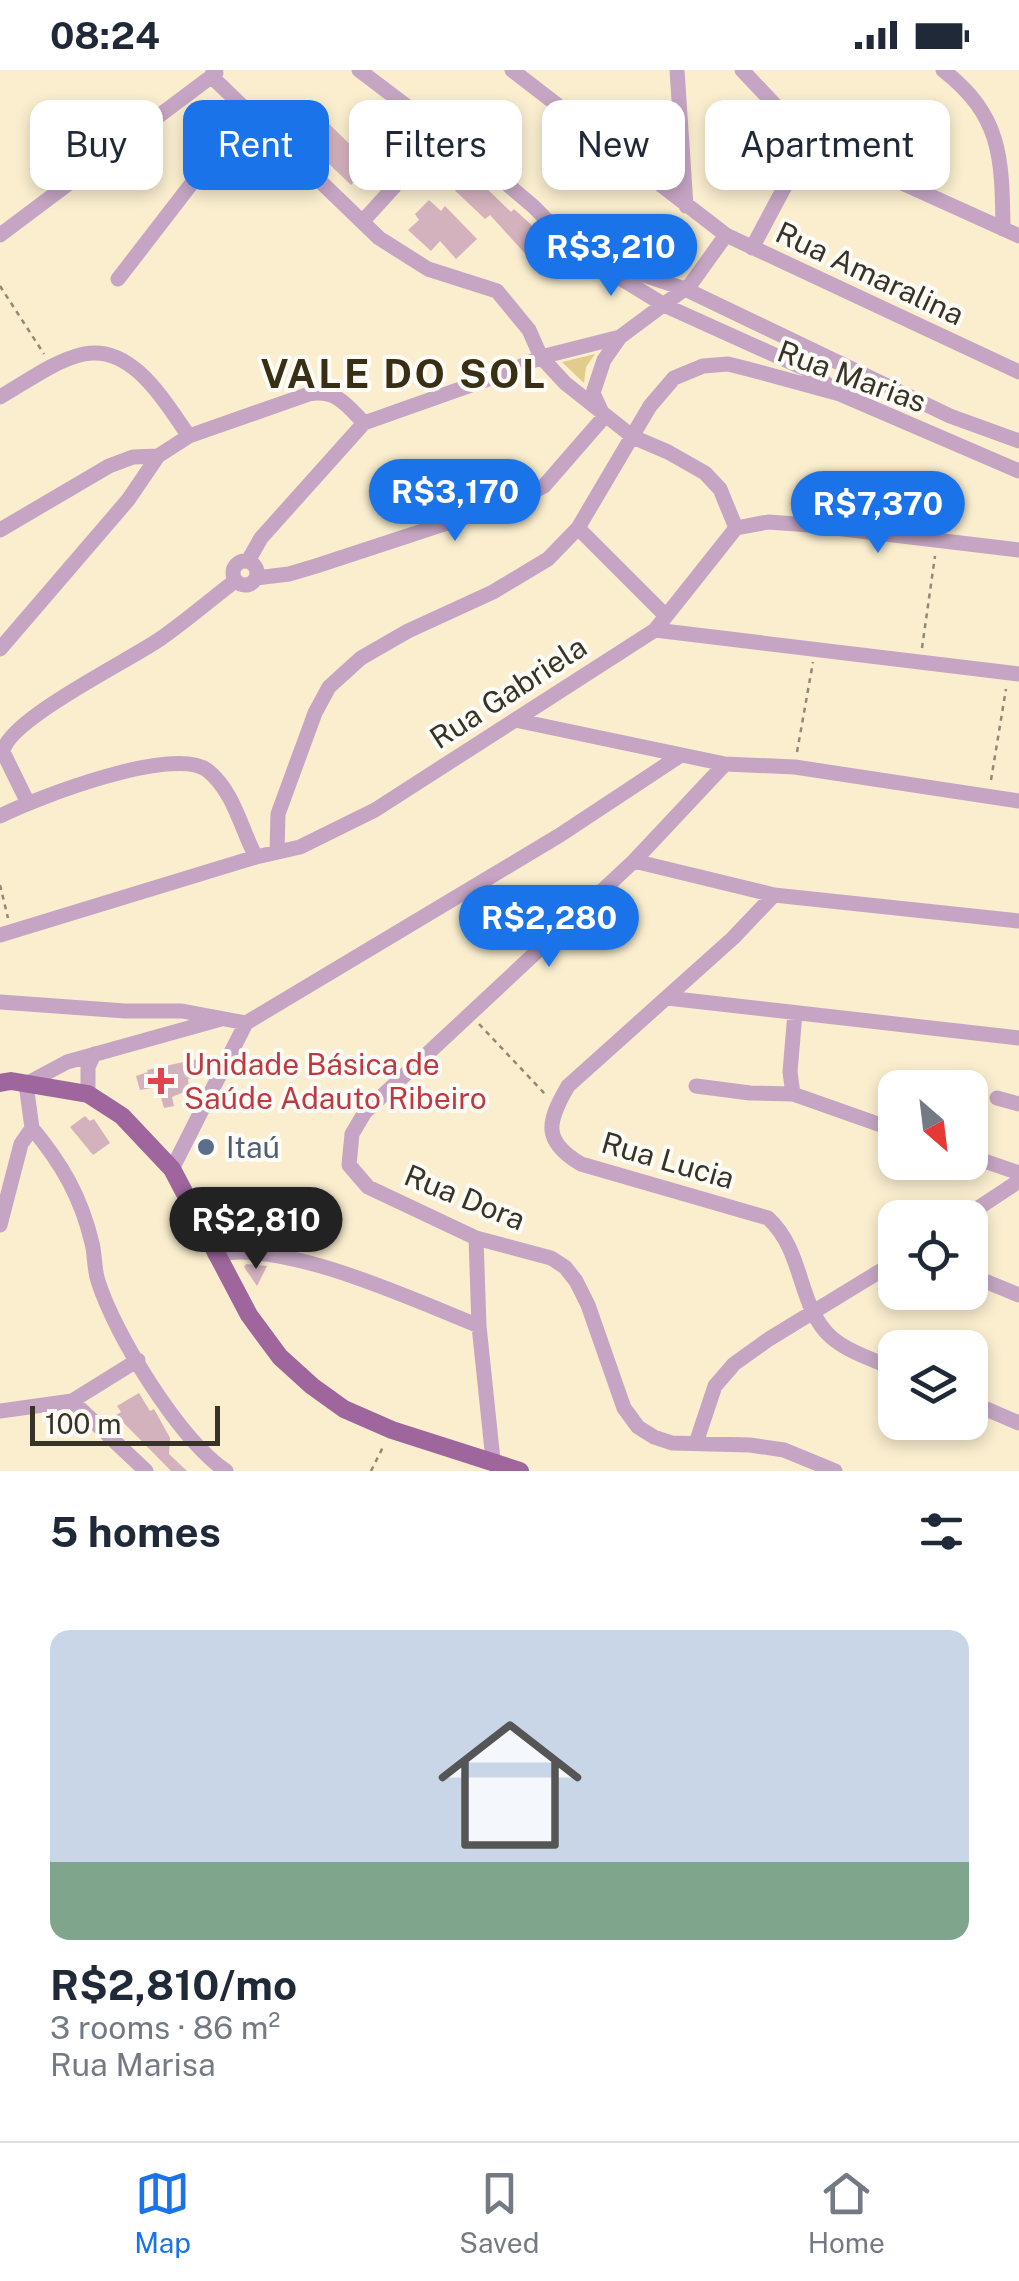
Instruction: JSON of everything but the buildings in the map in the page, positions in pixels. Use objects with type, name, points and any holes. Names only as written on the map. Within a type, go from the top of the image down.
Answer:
[{"type":"main road","points":[[0,1083],[11,1081],[88,1094],[122,1116],[172,1169],[249,1315],[280,1357],[344,1409],[392,1430],[520,1471]]},
{"type":"street","points":[[359,70],[398,100]]},
{"type":"street","name":"Rua Amaralina","points":[[512,70],[726,235],[1019,372]]},
{"type":"street","points":[[677,70],[686,206]]},
{"type":"street","points":[[742,70],[770,100]]},
{"type":"street","points":[[943,70],[981,106],[992,128],[1002,185],[1002,229]]},
{"type":"street","points":[[0,235],[215,73],[236,100]]},
{"type":"street","points":[[118,278],[186,190]]},
{"type":"street","points":[[329,190],[379,238],[428,269],[497,291],[529,330],[540,357],[604,417],[633,438],[705,473],[720,489],[736,528],[768,522],[1019,550]]},
{"type":"street","points":[[363,222],[392,190]]},
{"type":"street","points":[[513,190],[579,253],[666,306],[810,371],[840,394]]},
{"type":"street","points":[[752,248],[783,190]]},
{"type":"street","points":[[915,190],[1019,236]]},
{"type":"street","points":[[604,417],[544,486],[520,499],[289,574],[256,578],[244,586],[235,581],[235,564],[248,560],[261,538],[364,423],[540,357],[620,337],[685,289],[726,235]]},
{"type":"street","points":[[579,253],[685,289],[932,408],[1019,442]]},
{"type":"street","points":[[604,417],[593,392],[597,375],[620,337]]},
{"type":"street","points":[[0,397],[82,354],[97,352],[140,373],[189,436]]},
{"type":"street","name":"Rua Marias","points":[[275,825],[329,687],[376,649],[408,630],[493,592],[548,558],[578,528],[650,406],[674,378],[703,366],[728,364],[840,394],[1019,471]]},
{"type":"street","points":[[0,649],[128,500],[158,456],[189,436],[324,391],[340,398],[364,423]]},
{"type":"street","points":[[886,415],[897,391]]},
{"type":"street","points":[[926,431],[932,408]]},
{"type":"street","points":[[0,530],[108,466],[158,456]]},
{"type":"street","points":[[578,528],[665,616]]},
{"type":"street","name":"Rua Gabriela","points":[[6,933],[300,847],[375,810],[654,630],[736,528]]},
{"type":"street","points":[[248,560],[257,571],[256,578]]},
{"type":"street","points":[[28,803],[3,752],[9,738],[42,710],[162,638],[235,581]]},
{"type":"street","points":[[654,630],[1014,673]]},
{"type":"street","points":[[515,720],[725,764],[794,767],[1019,801]]},
{"type":"street","points":[[172,1169],[246,1023],[560,835],[681,755]]},
{"type":"street","points":[[0,816],[28,803],[138,768],[186,762],[204,768],[220,784],[246,829],[256,857]]},
{"type":"street","name":"Rua Dora","points":[[725,764],[634,861],[365,1112],[352,1134],[349,1165],[368,1187],[476,1238],[550,1258],[565,1266],[588,1305],[624,1408],[638,1427],[672,1443],[784,1450],[834,1471]]},
{"type":"street","points":[[246,829],[255,832],[275,825],[277,851]]},
{"type":"street","points":[[634,861],[774,895],[1019,921]]},
{"type":"street","points":[[556,1106],[568,1086],[668,998],[774,895]]},
{"type":"street","points":[[668,998],[1019,1038]]},
{"type":"street","points":[[0,1002],[182,1011],[246,1023]]},
{"type":"street","points":[[126,1011],[128,1044]]},
{"type":"street","points":[[793,1094],[790,1072],[795,1013]]},
{"type":"street","points":[[221,1019],[67,1062],[26,1084],[32,1128],[61,1163],[74,1188],[108,1308],[190,1441],[226,1471]]},
{"type":"street","points":[[88,1094],[88,1066],[94,1054]]},
{"type":"street","points":[[696,1086],[793,1094],[878,1124]]},
{"type":"street","points":[[997,1098],[1019,1104]]},
{"type":"street","name":"Rua Lucia","points":[[556,1106],[550,1127],[554,1142],[581,1164],[768,1218],[783,1232],[793,1251],[814,1314]]},
{"type":"street","points":[[0,1224],[21,1144],[32,1128]]},
{"type":"street","points":[[988,1164],[1019,1177]]},
{"type":"street","points":[[988,1200],[1019,1177]]},
{"type":"street","points":[[476,1238],[479,1326],[493,1460]]},
{"type":"street","points":[[215,1255],[230,1251],[264,1252],[373,1284],[479,1326]]},
{"type":"street","points":[[696,1443],[715,1386],[734,1364],[878,1273]]},
{"type":"street","points":[[988,1283],[1019,1296]]},
{"type":"street","points":[[814,1314],[830,1336],[878,1360]]},
{"type":"street","points":[[0,1411],[72,1401],[138,1360]]},
{"type":"street","points":[[72,1401],[146,1471]]},
{"type":"street","points":[[988,1410],[1019,1423]]},
{"type":"path","points":[[0,286],[53,368]]},
{"type":"path","points":[[920,663],[938,540]]},
{"type":"path","points":[[794,767],[816,650]]},
{"type":"path","points":[[988,797],[1014,673]]},
{"type":"path","points":[[0,886],[6,933]]},
{"type":"path","points":[[471,1015],[556,1106]]},
{"type":"path","points":[[371,1471],[392,1430]]},
{"type":"shaded area","points":[[595,354],[586,367],[584,383],[562,362]]},
{"type":"place","name":"Unidade Básica de Saúde Adauto Ribeiro","points":[[161,1081]]},
{"type":"place","name":"Itaú","points":[[206,1147]]},
{"type":"district","name":"VALE DO SOL","points":[[404,373]]}]
